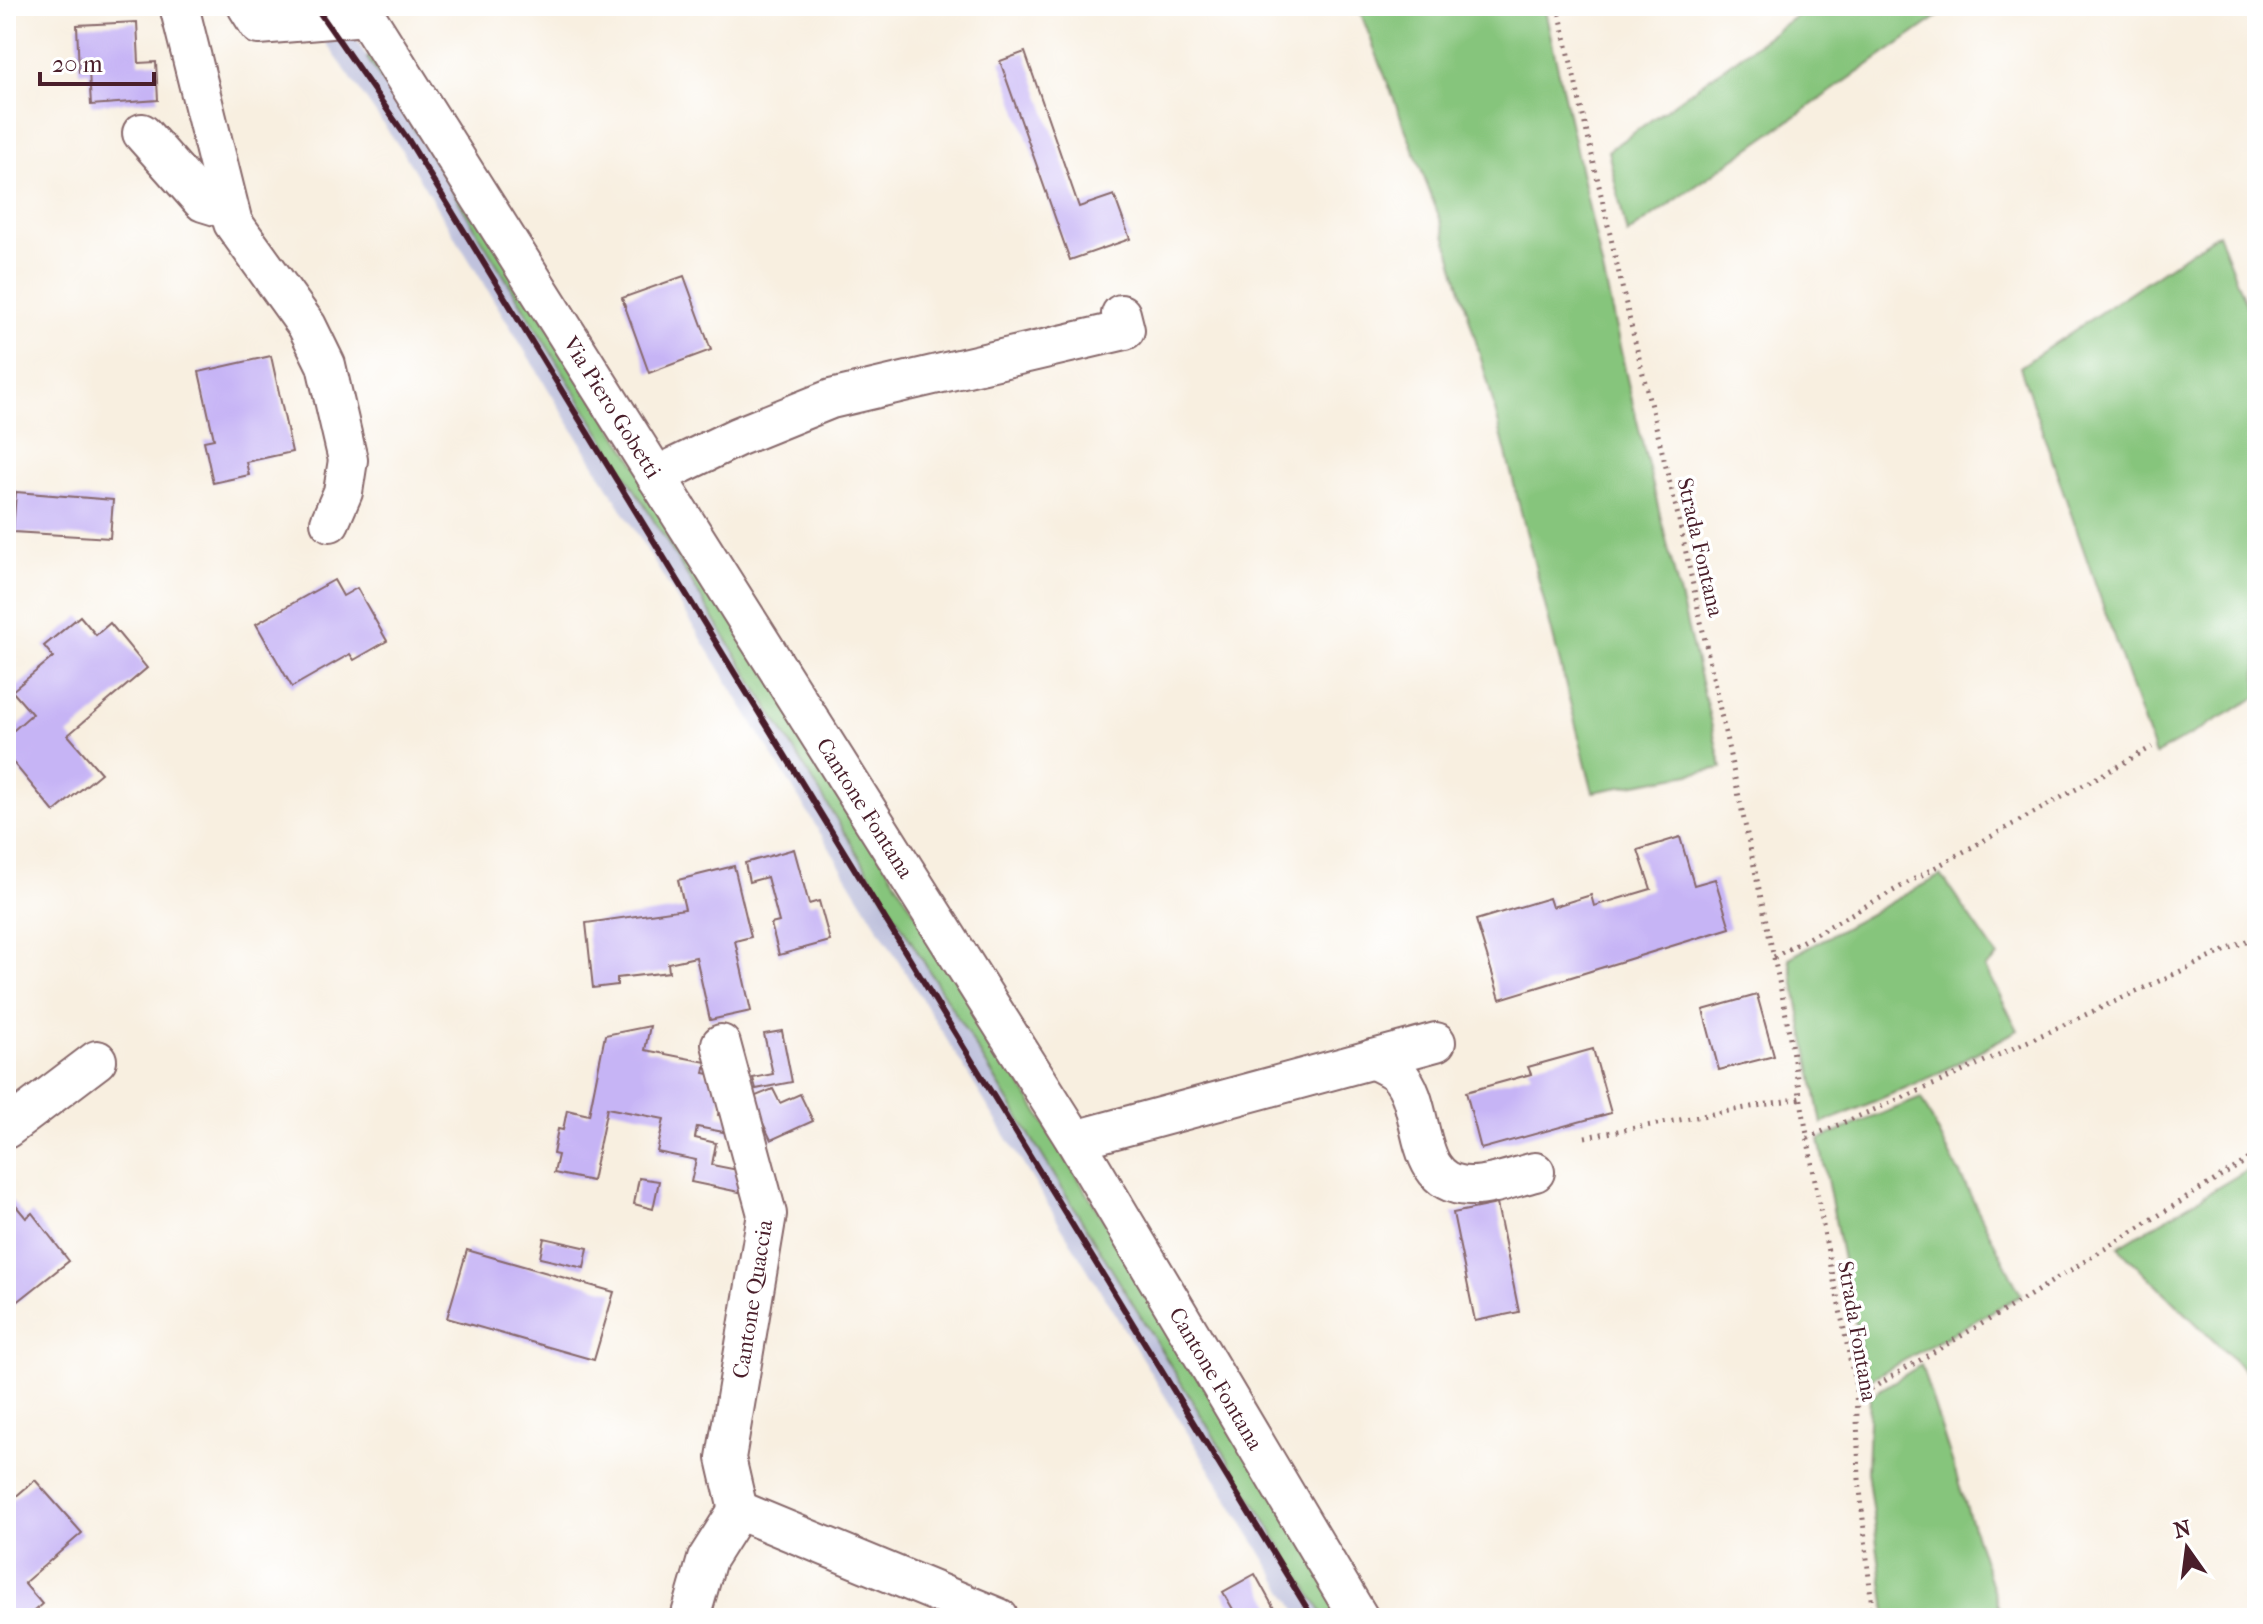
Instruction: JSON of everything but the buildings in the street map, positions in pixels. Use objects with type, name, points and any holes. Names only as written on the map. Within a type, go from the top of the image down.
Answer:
[{"type":"street","points":[[179,6],[233,223],[307,326],[326,365],[348,460],[343,492],[330,522]]},
{"type":"street","name":"Via Piero Gobetti","points":[[247,6],[259,25],[366,16],[656,476],[737,437],[831,399],[1125,330],[1121,314]]},
{"type":"street","points":[[142,133],[203,202],[229,210]]},
{"type":"street","name":"Cantone Fontana","points":[[656,476],[1075,1140],[1359,1618]]},
{"type":"street","points":[[1075,1140],[1436,1042]]},
{"type":"street","name":"Cantone Quaccia","points":[[721,1044],[767,1214],[726,1458],[738,1510]]},
{"type":"street","points":[[1372,1059],[1398,1074],[1409,1091],[1426,1155],[1435,1171],[1464,1186],[1478,1186],[1535,1172]]},
{"type":"street","points":[[6,1129],[97,1060]]},
{"type":"street","points":[[690,1618],[707,1559],[738,1510],[999,1618]]},
{"type":"path","name":"Strada Fontana","points":[[1558,6],[1678,516],[1774,957],[1856,1398],[1859,1479],[1873,1618]]},
{"type":"path","points":[[1774,957],[2152,747]]},
{"type":"path","points":[[1807,1138],[1935,1084],[2257,936]]},
{"type":"path","points":[[1585,1137],[1801,1098]]},
{"type":"path","points":[[1856,1398],[2024,1299],[2257,1154]]},
{"type":"shaded area","points":[[300,6],[334,6],[421,140],[1325,1618],[1301,1618],[403,152]]},
{"type":"green space","points":[[1358,6],[1544,6],[1630,392],[1722,768],[1593,792],[1488,383],[1442,224]]},
{"type":"green space","points":[[1810,6],[1953,6],[1627,234],[1608,151]]},
{"type":"green space","points":[[375,53],[739,627],[1349,1618],[1325,1618],[421,140],[367,58]]},
{"type":"green space","points":[[2218,233],[2257,333],[2257,697],[2155,755],[2020,367]]},
{"type":"green space","points":[[1941,875],[1998,957],[1985,968],[2018,1030],[1933,1076],[1822,1124],[1789,958]]},
{"type":"green space","points":[[1921,1098],[2021,1295],[1867,1381],[1819,1139]]},
{"type":"green space","points":[[2257,1164],[2257,1383],[2118,1247]]},
{"type":"green space","points":[[1921,1365],[2002,1618],[1887,1618],[1867,1471],[1870,1396]]},
{"type":"railway","points":[[315,6],[409,141],[1313,1618]]}]
